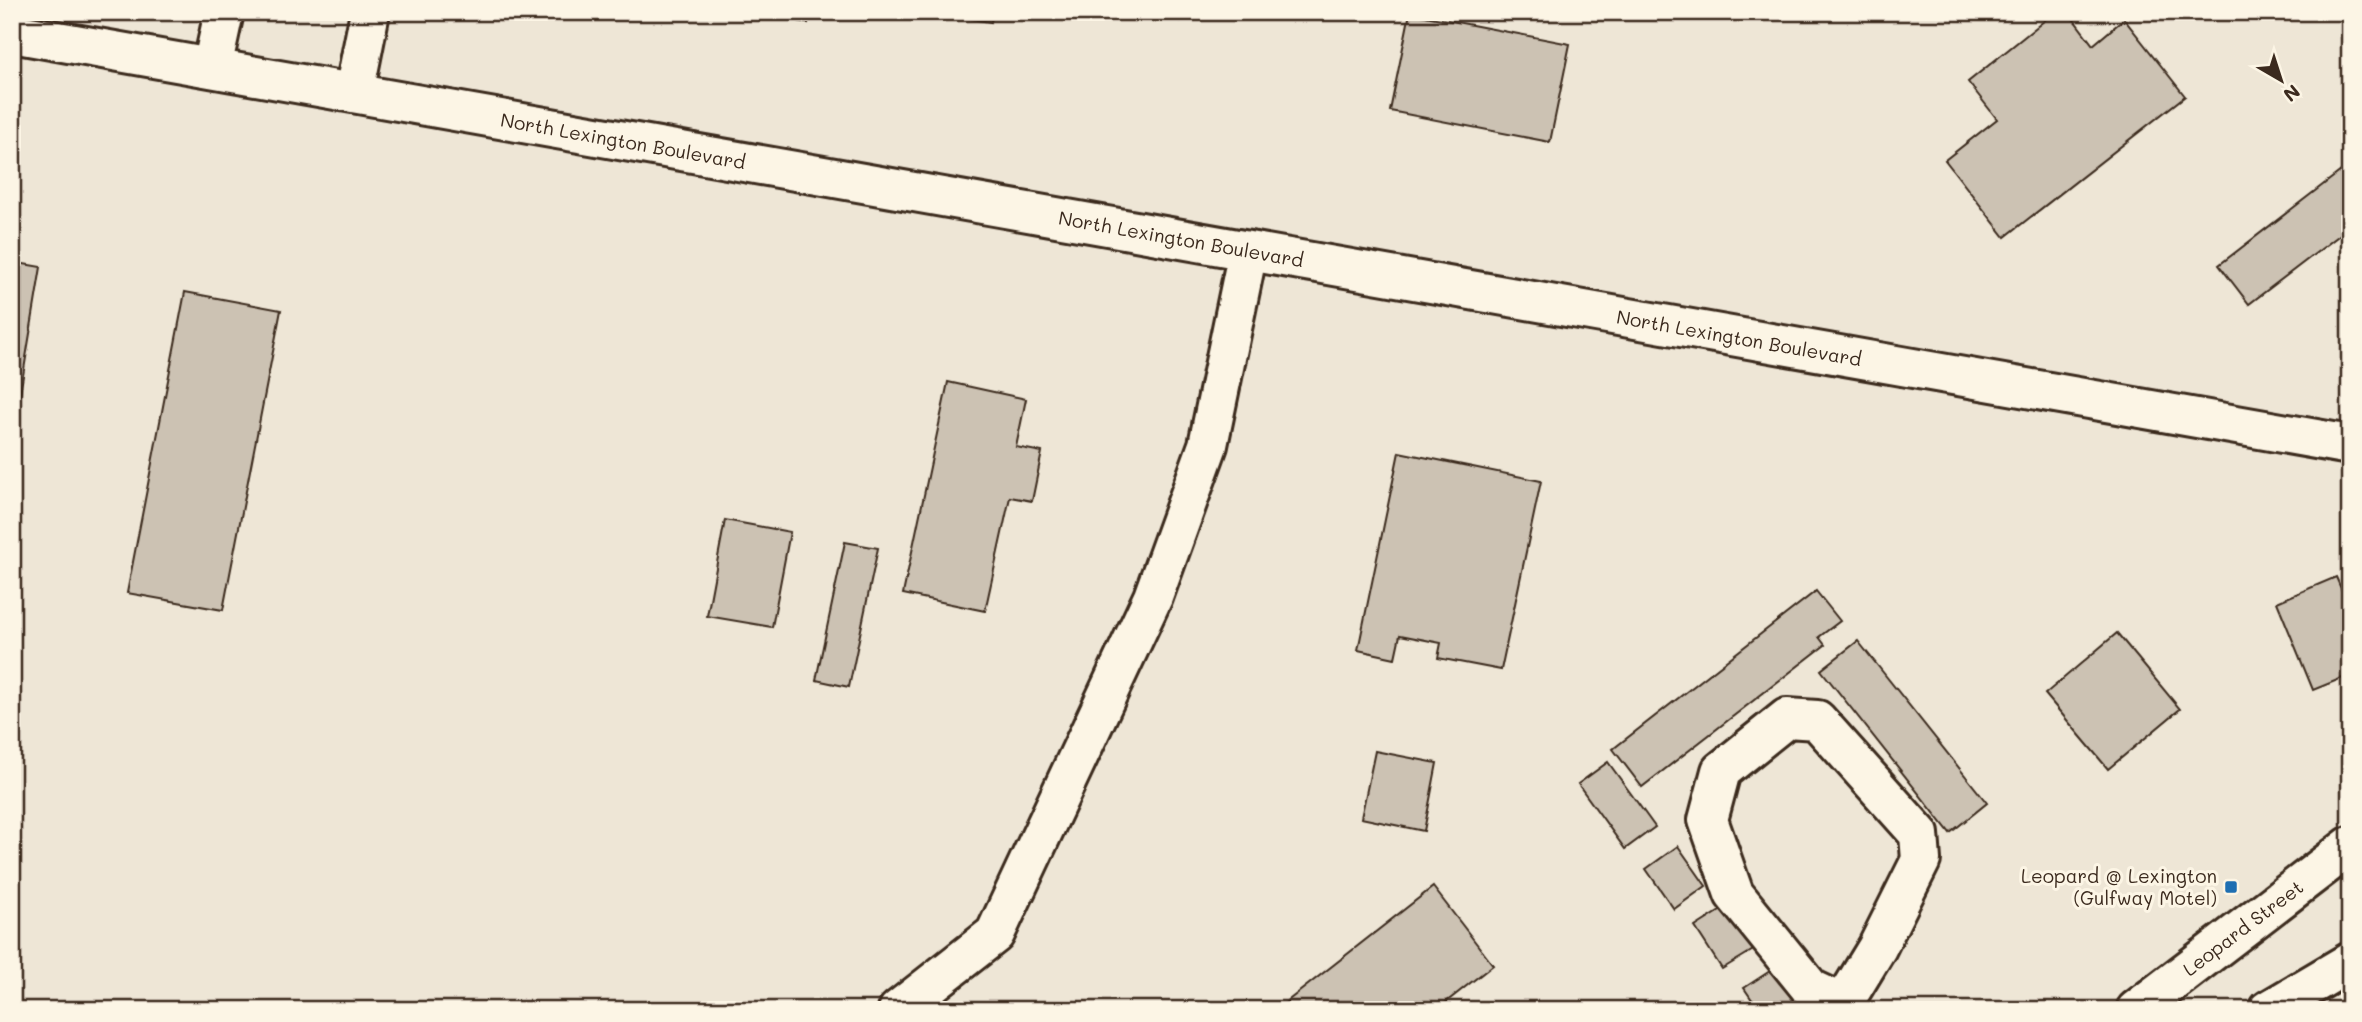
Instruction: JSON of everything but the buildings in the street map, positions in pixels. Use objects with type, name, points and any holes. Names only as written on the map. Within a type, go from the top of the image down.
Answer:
[{"type":"street","points":[[212,68],[224,12]]},
{"type":"street","points":[[354,93],[370,12]]},
{"type":"street","name":"North Lexington Boulevard","points":[[12,33],[2350,445]]},
{"type":"street","points":[[898,1010],[995,934],[1153,597],[1208,445],[1248,251]]},
{"type":"street","points":[[1787,718],[1817,720],[1919,834],[1921,860],[1845,1007],[1811,989],[1734,894],[1707,820],[1721,771],[1787,718]]},
{"type":"street","name":"Leopard Street","points":[[2136,1010],[2350,846]]},
{"type":"street","points":[[2269,1010],[2350,962]]},
{"type":"shaded area","points":[[12,12],[2350,12],[2350,1010],[12,1010]]},
{"type":"place","name":"Leopard @ Lexington (Gulfway Motel)","points":[[2231,887]]}]
